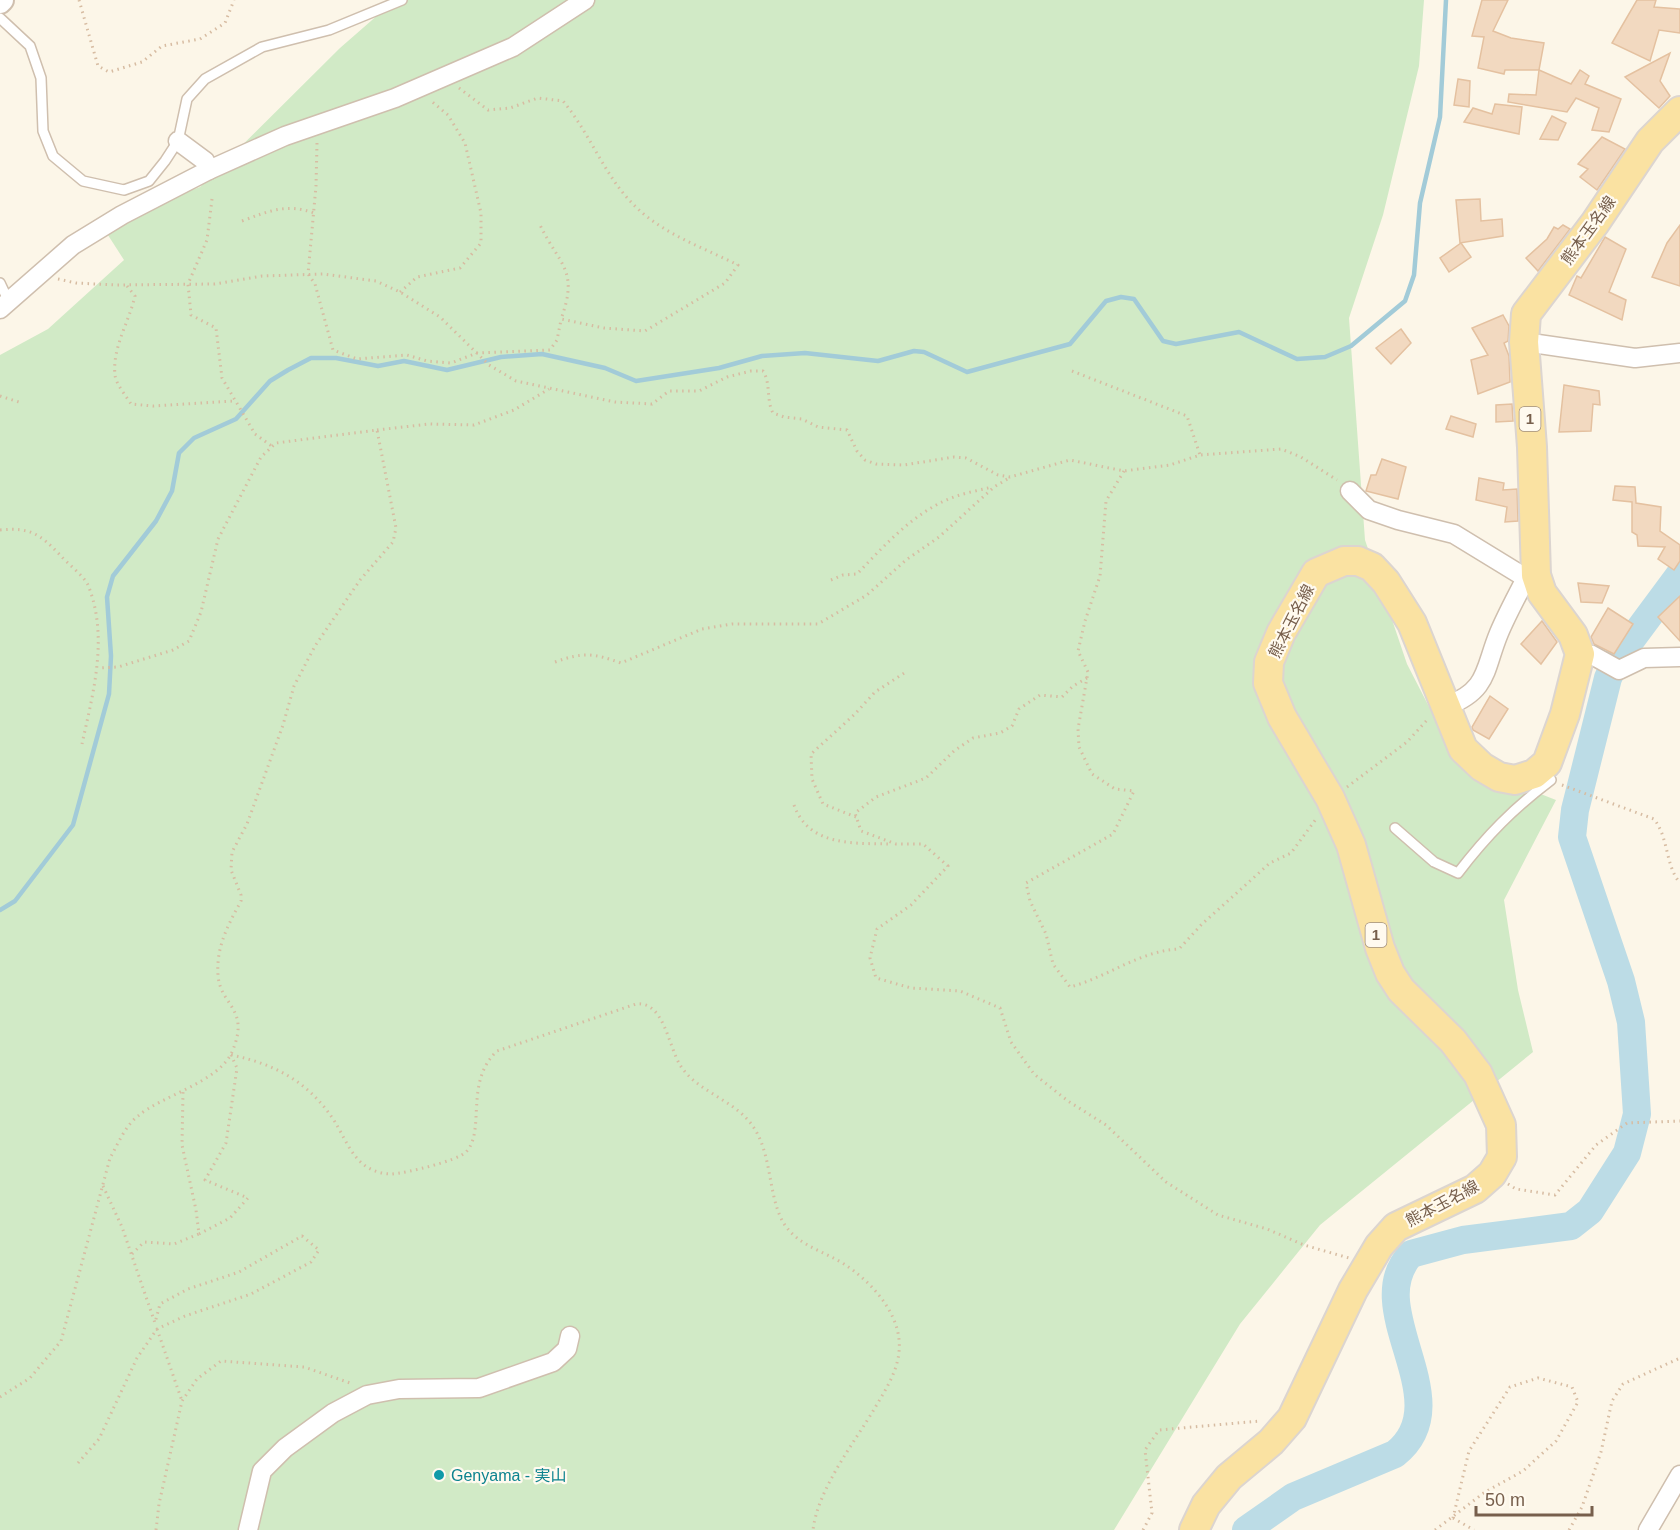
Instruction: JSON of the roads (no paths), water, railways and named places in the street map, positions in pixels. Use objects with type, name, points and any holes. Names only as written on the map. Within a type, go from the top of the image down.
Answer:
[{"type":"main road","name":"熊本玉名線","points":[[1194,1530],[1206,1505],[1229,1477],[1271,1442],[1292,1418],[1353,1290],[1379,1246],[1396,1227],[1475,1189],[1492,1174],[1502,1157],[1501,1125],[1478,1074],[1453,1041],[1401,990],[1390,972],[1380,948],[1351,845],[1330,798],[1282,717],[1268,683],[1269,662],[1281,633],[1316,573],[1344,561],[1358,561],[1372,567],[1386,582],[1412,623],[1463,749],[1482,767],[1499,777],[1515,780],[1534,774],[1547,763],[1557,740],[1580,654],[1573,635],[1531,577],[1532,447],[1524,342],[1526,314],[1595,223],[1650,141],[1680,111]]},
{"type":"street","points":[[4,305],[73,245],[122,215],[209,170],[312,127],[395,98],[513,47],[585,0]]},
{"type":"street","points":[[178,141],[205,161],[209,170]]},
{"type":"street","points":[[1524,342],[1635,358],[1680,353]]},
{"type":"street","points":[[1350,491],[1369,510],[1454,534],[1531,577],[1498,634],[1489,670],[1468,698],[1447,706]]},
{"type":"street","points":[[1580,654],[1592,655],[1612,667],[1644,658],[1680,657]]},
{"type":"street","points":[[248,1530],[262,1471],[285,1448],[333,1413],[374,1394],[399,1389],[478,1388],[553,1362],[567,1349],[570,1336]]},
{"type":"street","points":[[1648,1530],[1680,1475]]},
{"type":"lane","points":[[0,18],[30,46],[40,78],[43,131],[52,156],[83,181],[124,190],[149,181],[178,141],[187,99],[205,79],[262,47],[329,30],[402,0]]},
{"type":"lane","points":[[0,284],[4,305]]},
{"type":"lane","points":[[1395,828],[1434,862],[1458,873],[1487,834],[1522,802],[1551,780]]},
{"type":"waterway","points":[[0,910],[15,901],[73,825],[109,694],[111,656],[107,597],[113,576],[156,521],[172,491],[179,453],[194,438],[236,419],[270,381],[311,358],[336,358],[378,366],[404,361],[447,370],[501,357],[542,354],[605,368],[636,381],[719,368],[762,356],[805,353],[878,361],[914,351],[924,352],[967,372],[1070,344],[1106,301],[1121,297],[1134,299],[1163,341],[1176,344],[1239,332],[1297,359],[1325,357],[1351,346],[1405,301],[1414,275],[1420,203],[1440,117],[1446,0]]},
{"type":"waterway","points":[[1246,1530],[1293,1497],[1395,1454],[1413,1432],[1418,1408],[1416,1382],[1396,1301],[1398,1276],[1411,1254],[1463,1240],[1571,1226],[1590,1211],[1627,1153],[1637,1114],[1631,1022],[1621,981],[1572,837],[1575,810],[1608,678],[1617,659],[1680,574]]},
{"type":"place","name":"Genyama - 実山","points":[[439,1475]]}]
